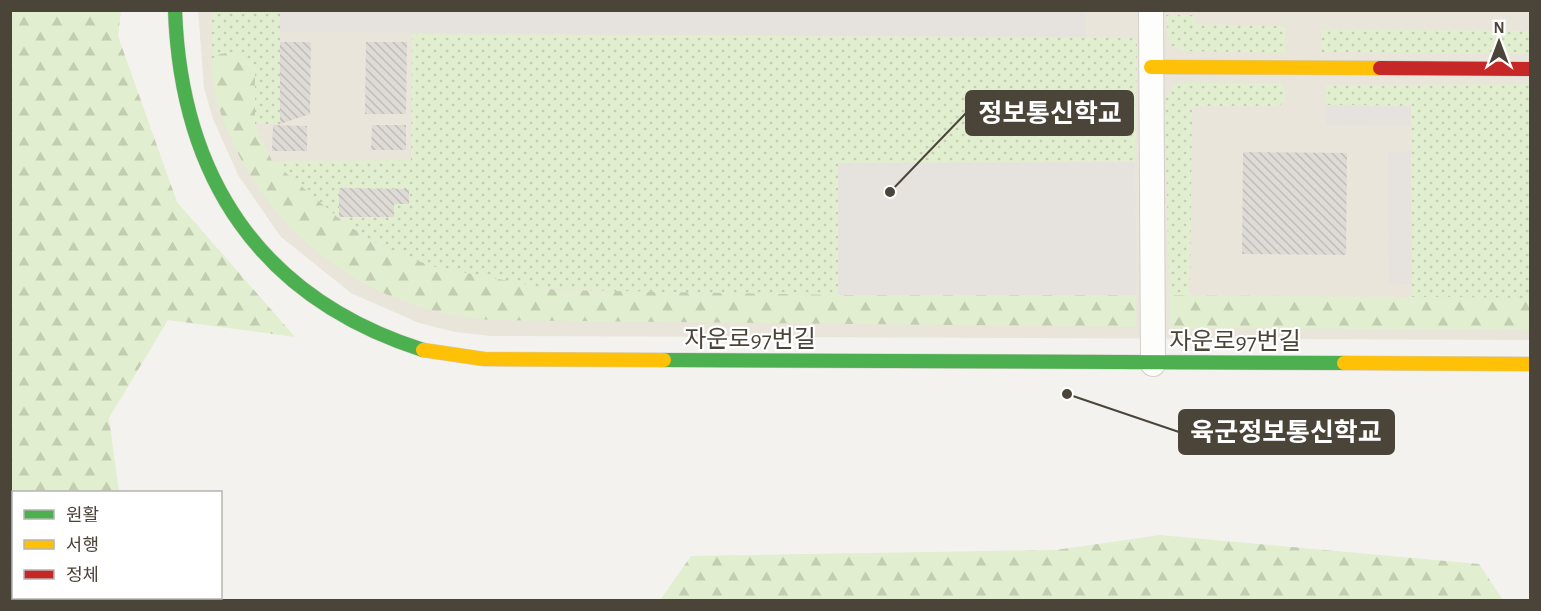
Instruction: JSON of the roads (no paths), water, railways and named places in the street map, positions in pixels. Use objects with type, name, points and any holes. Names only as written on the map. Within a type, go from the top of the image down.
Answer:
[{"type":"street","name":"자운로97번길","points":[[175,10],[180,83],[190,125],[206,168],[230,210],[255,245],[284,274],[319,301],[360,326],[384,337],[430,352],[495,358],[1153,364],[1530,364]]},
{"type":"street","points":[[1151,10],[1153,364]]},
{"type":"street","points":[[1151,67],[1530,69]]},
{"type":"place","name":"정보통신학교","points":[[890,192]]},
{"type":"place","name":"육군정보통신학교","points":[[1067,394]]}]
